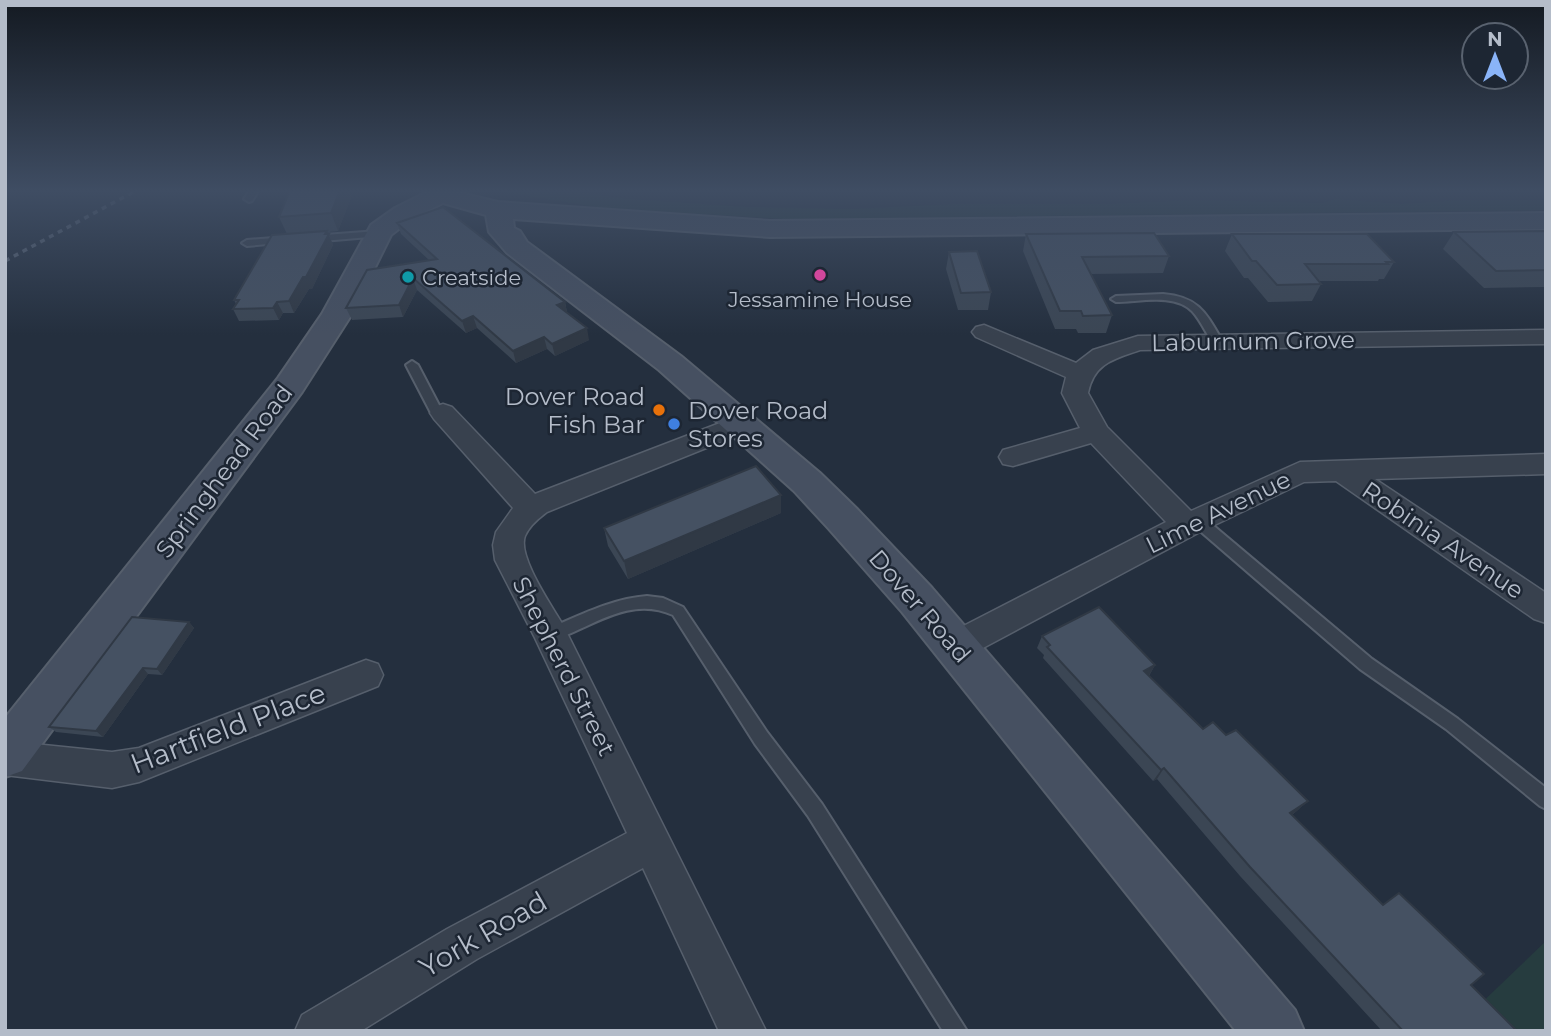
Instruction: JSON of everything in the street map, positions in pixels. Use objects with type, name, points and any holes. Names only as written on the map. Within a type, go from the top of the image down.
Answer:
[{"type":"street","name":"Springhead Road","points":[[5,757],[290,385],[337,314],[376,238]]},
{"type":"street","name":"Dover Road","points":[[520,238],[523,252],[670,363],[742,424],[843,519],[956,646],[1274,1031]]},
{"type":"street","points":[[984,332],[1079,374],[1075,393],[1096,432],[1192,523]]},
{"type":"street","name":"Laburnum Grove","points":[[1079,374],[1102,355],[1138,343],[1546,337]]},
{"type":"street","points":[[443,412],[531,509]]},
{"type":"street","name":"Shepherd Street","points":[[742,424],[545,501],[531,509],[511,531],[509,553],[743,1031]]},
{"type":"street","points":[[1013,457],[1096,432]]},
{"type":"street","name":"Lime Avenue","points":[[956,646],[1192,523],[1300,472],[1546,464]]},
{"type":"street","name":"Robinia Avenue","points":[[1341,470],[1546,610]]},
{"type":"street","name":"Hartfield Place","points":[[5,757],[112,770],[139,765],[366,675]]},
{"type":"street","name":"York Road","points":[[318,1031],[462,944],[651,842]]},
{"type":"lane","points":[[247,243],[315,238]]},
{"type":"lane","points":[[1116,299],[1175,298],[1187,302],[1196,309],[1217,342]]},
{"type":"lane","points":[[412,365],[435,411],[443,412]]},
{"type":"lane","points":[[1192,523],[1366,664],[1452,724],[1546,800]]},
{"type":"lane","points":[[551,635],[628,604],[659,603],[678,611],[761,738],[815,810],[956,1031]]},
{"type":"green space","points":[[1546,941],[1546,1031],[1493,1031],[1473,1011]]},
{"type":"building","points":[[270,238],[327,238],[306,277],[303,277],[289,301],[277,302],[273,308],[233,309],[239,300],[234,300]]},
{"type":"building","points":[[414,238],[483,238],[565,302],[557,305],[587,328],[552,344],[544,337],[513,351],[473,316],[462,321],[413,278],[399,305],[346,308],[367,270],[437,259]]},
{"type":"building","points":[[1028,238],[1157,238],[1169,256],[1082,257],[1112,315],[1083,316],[1081,311],[1060,311]]},
{"type":"building","points":[[1235,238],[1371,238],[1394,262],[1305,264],[1321,284],[1277,285],[1256,261],[1252,261]]},
{"type":"building","points":[[1461,238],[1546,238],[1546,270],[1496,271]]},
{"type":"building","points":[[977,251],[991,292],[961,293],[949,252]]},
{"type":"building","points":[[756,466],[781,495],[624,561],[604,528]]},
{"type":"building","points":[[1099,607],[1155,665],[1144,671],[1203,729],[1213,722],[1226,735],[1236,730],[1308,801],[1290,813],[1383,905],[1399,893],[1484,974],[1471,985],[1517,1031],[1403,1031],[1250,867],[1164,768],[1161,770],[1047,647],[1050,645],[1042,636]]},
{"type":"building","points":[[132,617],[189,622],[157,669],[143,668],[96,731],[49,727]]},
{"type":"railway","points":[[5,261],[47,238]]},
{"type":"place","name":"Jessamine House","points":[[820,275]]},
{"type":"place","name":"Creatside","points":[[408,277]]},
{"type":"place","name":"Dover Road Fish Bar","points":[[659,410]]},
{"type":"place","name":"Dover Road Stores","points":[[674,424]]}]
